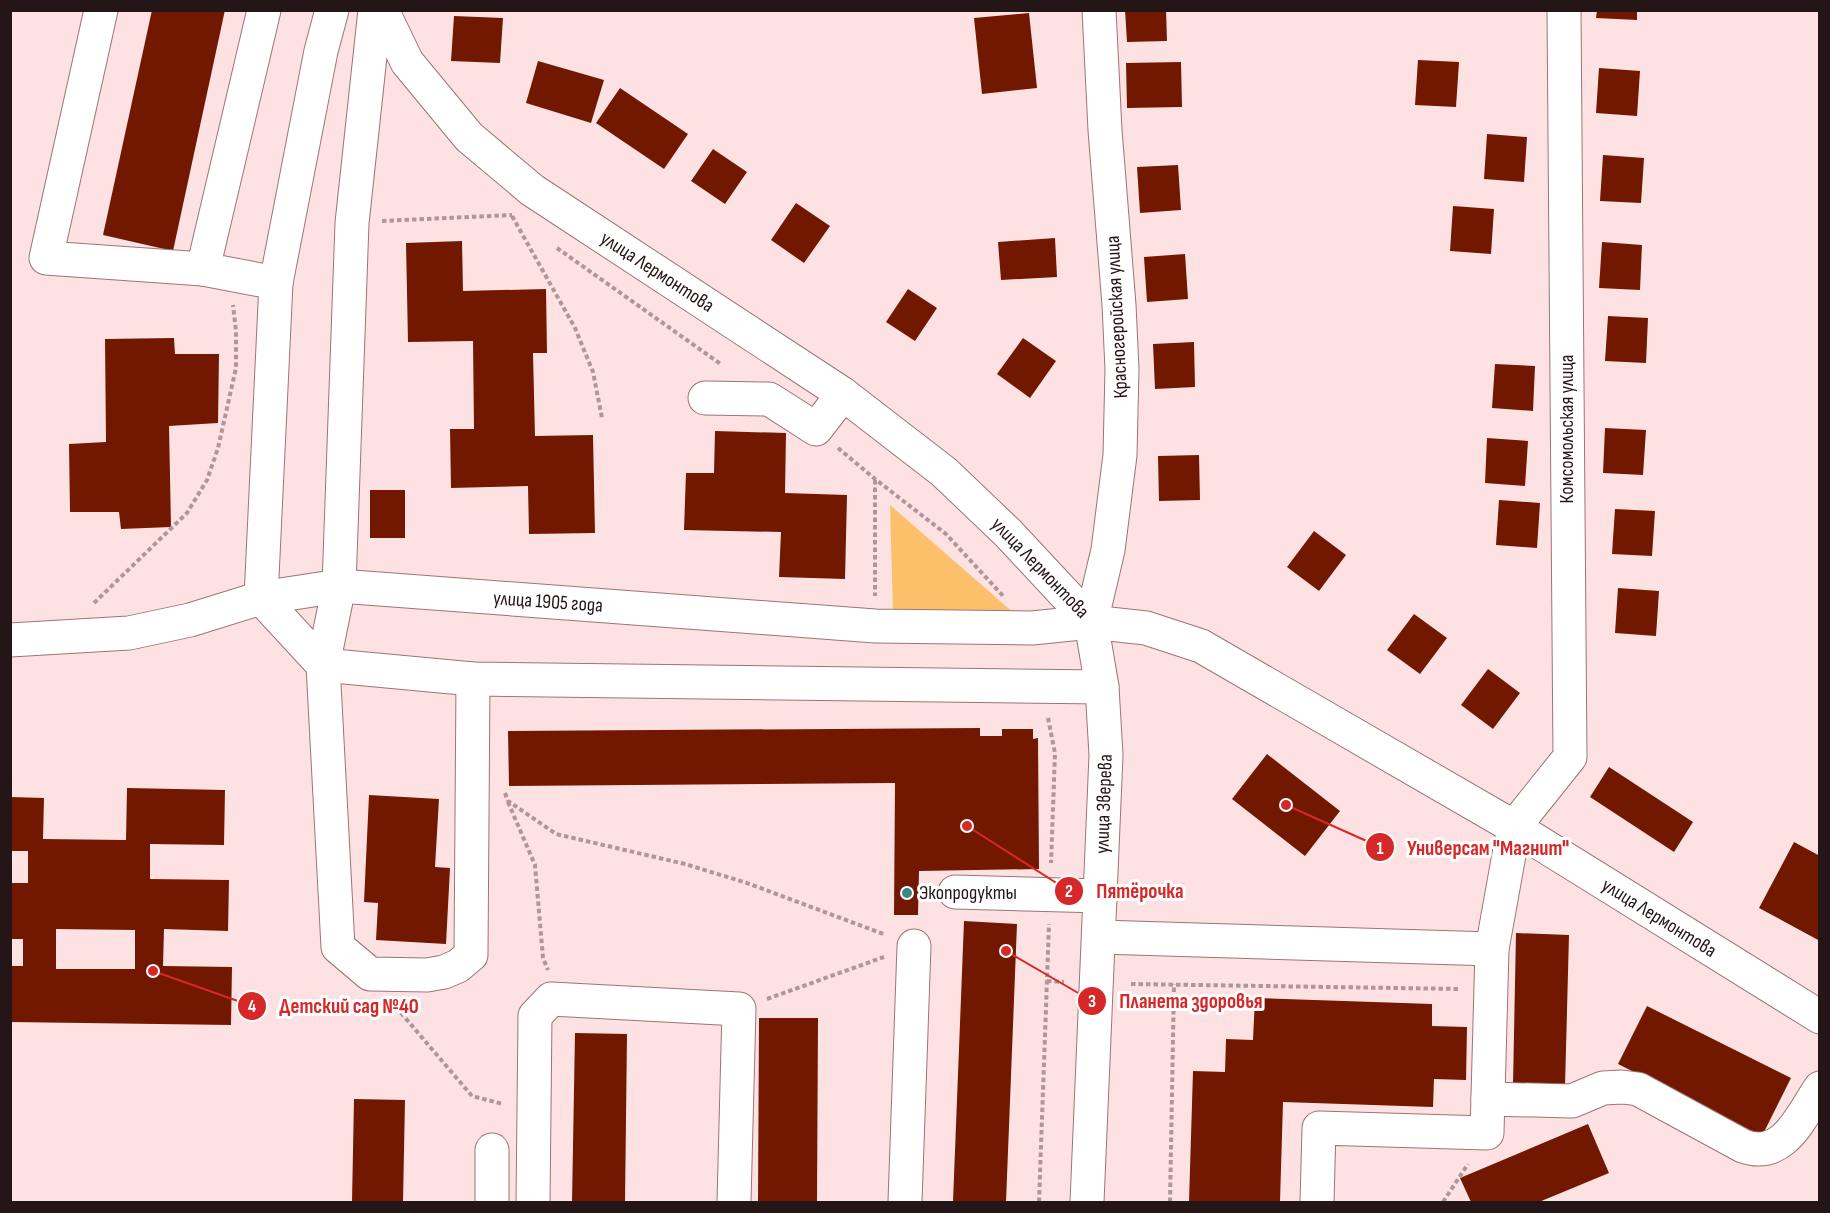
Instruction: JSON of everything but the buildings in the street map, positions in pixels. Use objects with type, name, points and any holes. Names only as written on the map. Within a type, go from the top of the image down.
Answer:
[{"type":"street","points":[[101,10],[46,258],[217,272],[276,283]]},
{"type":"street","points":[[217,272],[264,10]]},
{"type":"street","points":[[332,10],[321,51],[276,283],[261,598],[323,665],[472,679],[1102,687]]},
{"type":"street","points":[[375,10],[352,223],[339,586],[323,665],[338,947],[370,974],[427,975],[444,972],[458,966],[471,955],[472,679]]},
{"type":"street","name":"улица Лермонтова","points":[[382,10],[407,62],[469,137],[532,190],[843,394],[944,472],[1008,533],[1091,622],[1146,628],[1201,646],[1514,827],[1820,1017]]},
{"type":"street","name":"Красногеройская улица","points":[[1091,622],[1108,550],[1120,455],[1122,369],[1099,10]]},
{"type":"street","name":"Комсомольская улица","points":[[1514,827],[1570,757],[1564,10]]},
{"type":"street","points":[[705,398],[769,399],[816,429],[843,394]]},
{"type":"street","name":"улица 1905 года","points":[[10,640],[129,633],[190,620],[261,598],[339,586],[875,626],[1032,628],[1091,622]]},
{"type":"street","name":"улица Зверева","points":[[1087,1203],[1106,755],[1102,687],[1091,622]]},
{"type":"street","points":[[1317,1203],[1319,1128],[1487,1133],[1492,949],[1514,827]]},
{"type":"street","points":[[955,892],[1101,896]]},
{"type":"street","points":[[1099,937],[1492,949]]},
{"type":"street","points":[[905,1203],[914,946]]},
{"type":"street","points":[[533,1203],[535,1016],[550,999],[739,1010],[734,1203]]},
{"type":"street","points":[[1488,1099],[1572,1101],[1603,1088],[1638,1089],[1743,1146],[1755,1150],[1769,1149],[1779,1144],[1789,1134],[1820,1088]]},
{"type":"street","points":[[492,1150],[492,1203]]},
{"type":"path","points":[[512,215],[575,328],[593,372],[603,418]]},
{"type":"path","points":[[352,223],[512,215],[521,222]]},
{"type":"path","points":[[550,242],[731,372]]},
{"type":"path","points":[[93,604],[187,513],[207,480],[218,448],[236,368],[236,331],[217,272]]},
{"type":"path","points":[[816,429],[874,479],[946,534],[1032,628]]},
{"type":"path","points":[[874,479],[875,626]]},
{"type":"path","points":[[1039,1203],[1055,753],[1043,687]]},
{"type":"path","points":[[504,790],[535,865],[543,958],[555,986],[550,999]]},
{"type":"path","points":[[507,801],[556,834],[685,864],[737,880],[914,946]]},
{"type":"path","points":[[795,989],[914,946]]},
{"type":"path","points":[[370,974],[406,1020],[472,1096]]},
{"type":"path","points":[[1131,984],[1491,990]]},
{"type":"path","points":[[1170,1203],[1174,984]]},
{"type":"path","points":[[1443,1203],[1487,1133]]},
{"type":"shaded area","points":[[890,505],[1016,615],[893,613]]},
{"type":"place","name":"Универсам \"Магнит\"","points":[[1286,805]]},
{"type":"place","name":"Пятёрочка","points":[[967,826]]},
{"type":"place","name":"Экопродукты","points":[[907,893]]},
{"type":"place","name":"Планета здоровья","points":[[1006,951]]},
{"type":"place","name":"Детский сад №40","points":[[153,971]]}]
